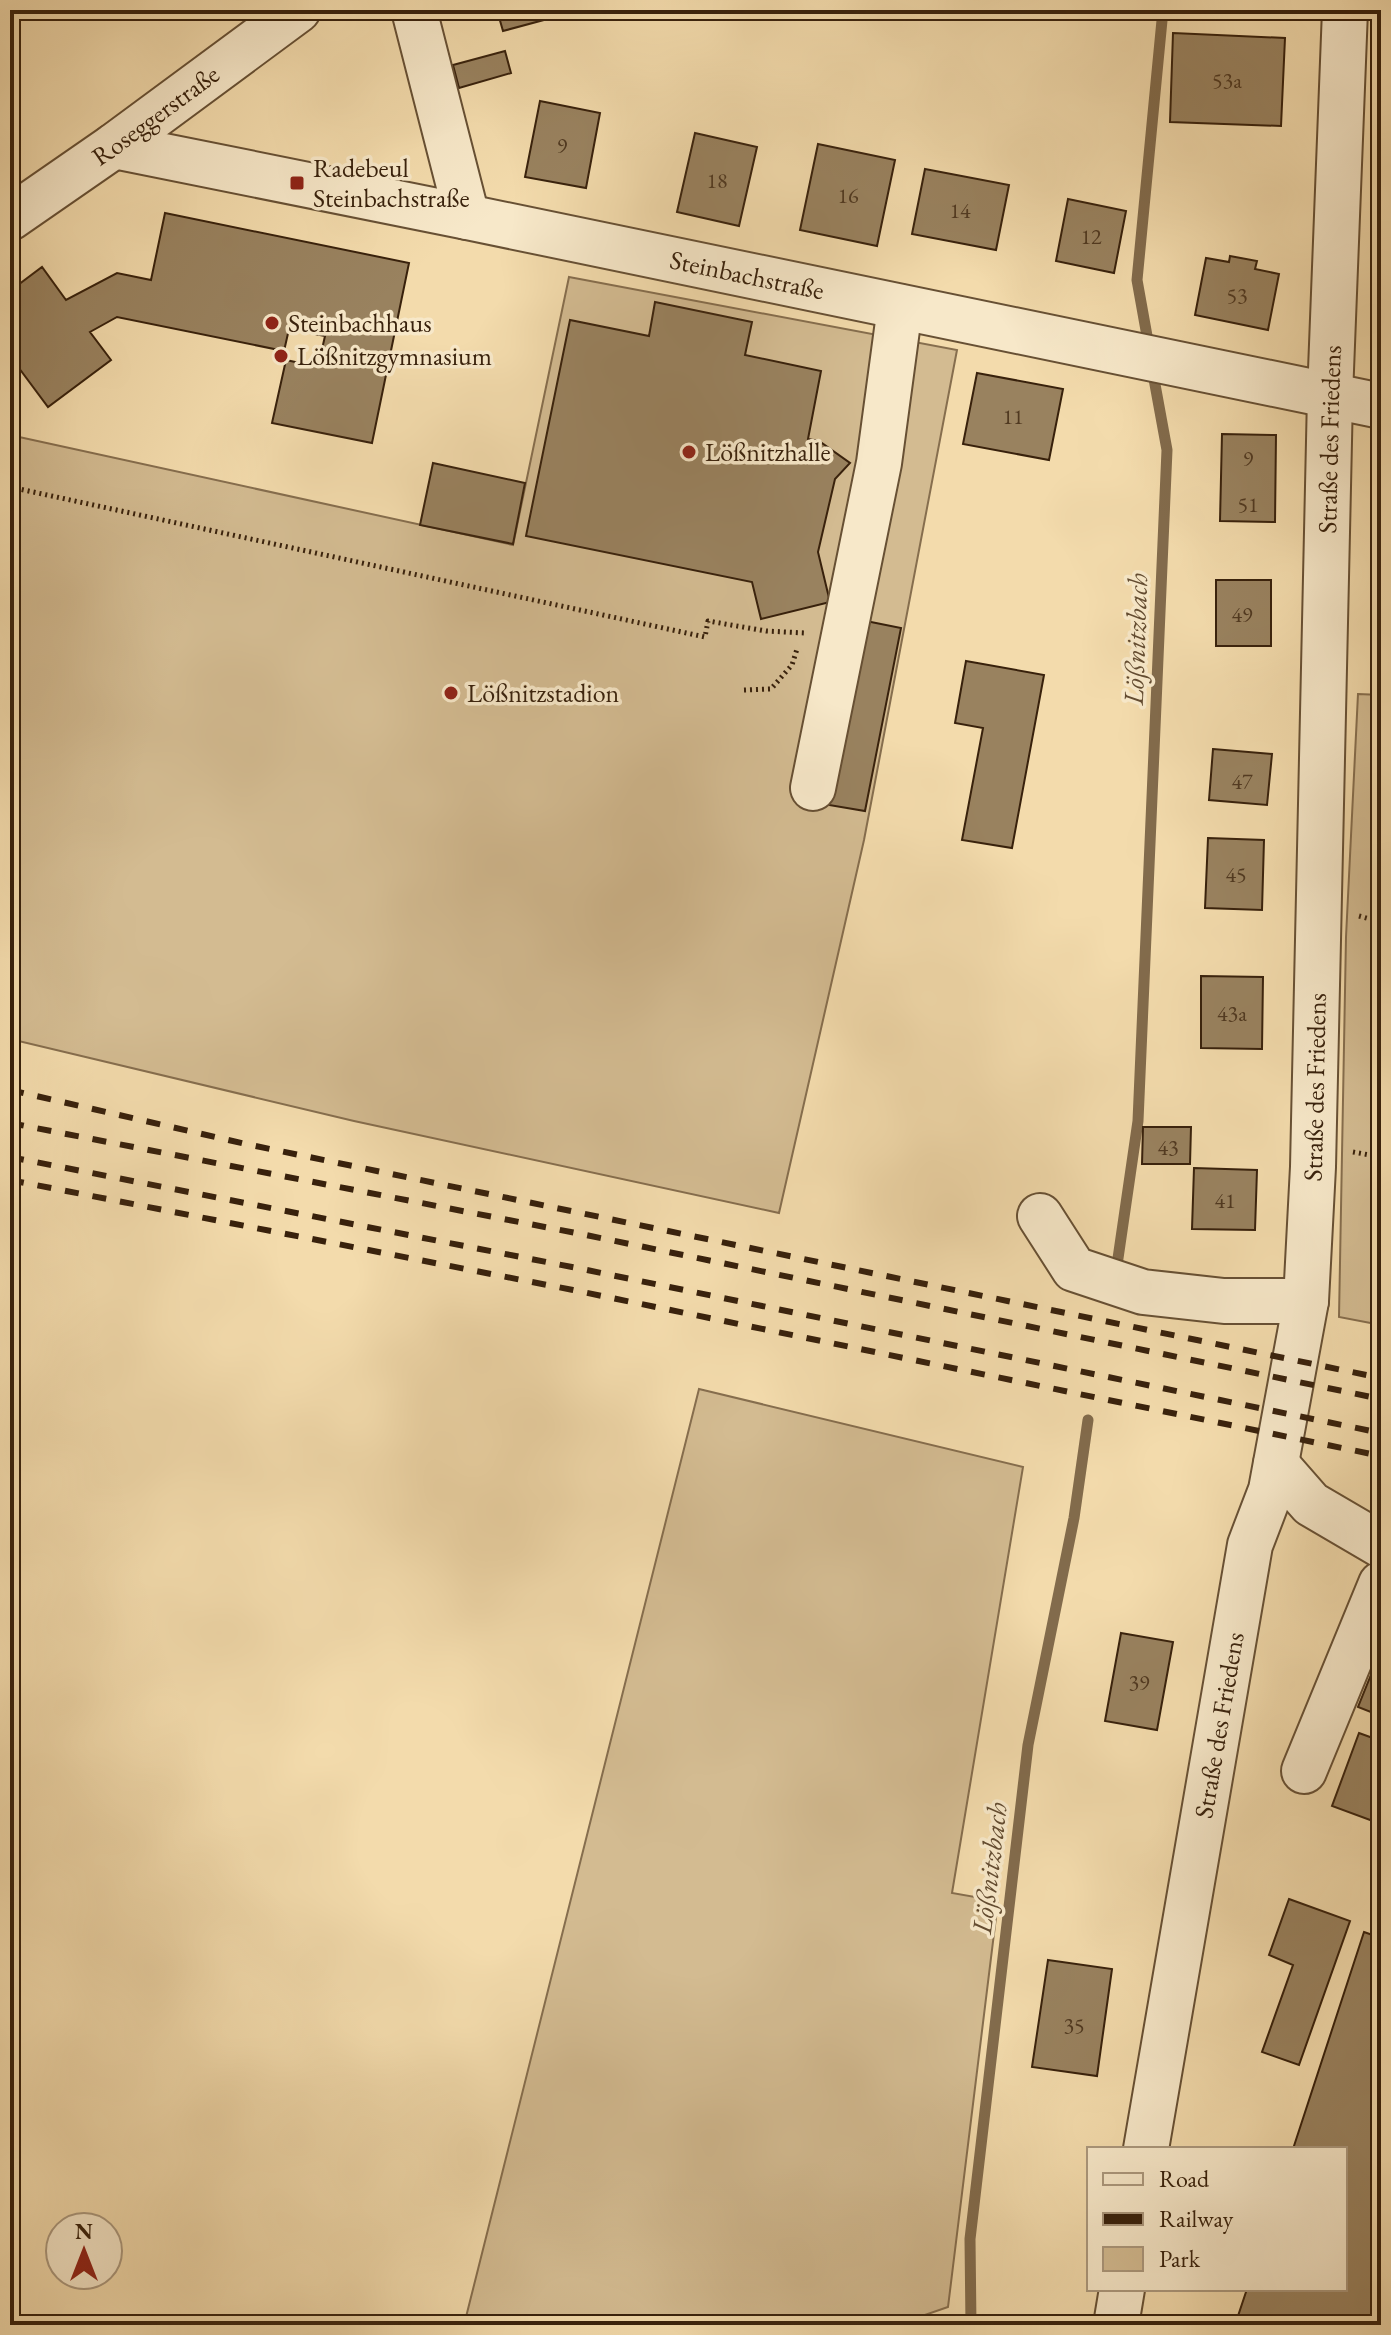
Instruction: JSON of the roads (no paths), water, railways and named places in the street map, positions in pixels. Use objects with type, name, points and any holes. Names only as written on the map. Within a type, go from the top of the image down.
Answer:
[{"type":"street","name":"Roseggerstraße","points":[[10,218],[114,146],[298,10]]},
{"type":"street","points":[[414,10],[467,217]]},
{"type":"street","name":"Straße des Friedens","points":[[1146,2147],[1250,1545],[1271,1490],[1306,1301],[1313,1167],[1330,396],[1345,10]]},
{"type":"street","name":"Steinbachstraße","points":[[114,146],[1381,406]]},
{"type":"street","points":[[813,788],[821,637],[879,463],[900,307]]},
{"type":"street","points":[[1040,1216],[1074,1269],[1143,1292],[1224,1301],[1306,1301]]},
{"type":"street","points":[[1276,1464],[1311,1504],[1381,1545]]},
{"type":"street","points":[[1304,1771],[1381,1584]]},
{"type":"street","points":[[1116,2325],[1122,2291]]},
{"type":"waterway","name":"Lößnitzbach","points":[[1149,347],[1137,280],[1163,10]]},
{"type":"waterway","name":"Lößnitzbach","points":[[1116,1272],[1138,1121],[1167,450],[1152,368]]},
{"type":"waterway","name":"Lößnitzbach","points":[[971,2325],[970,2239],[1028,1745],[1074,1518],[1088,1420]]},
{"type":"railway","points":[[10,1090],[246,1144],[1381,1378]]},
{"type":"railway","points":[[10,1123],[586,1235],[1381,1399]]},
{"type":"railway","points":[[10,1157],[577,1268],[1381,1433]]},
{"type":"railway","points":[[10,1180],[573,1290],[1381,1456]]},
{"type":"place","name":"Radebeul Steinbachstraße","points":[[297,183]]},
{"type":"place","name":"Steinbachhaus","points":[[272,323]]},
{"type":"place","name":"Lößnitzgymnasium","points":[[281,356]]},
{"type":"place","name":"Lößnitzhalle","points":[[689,452]]},
{"type":"place","name":"Lößnitzstadion","points":[[451,693]]}]
